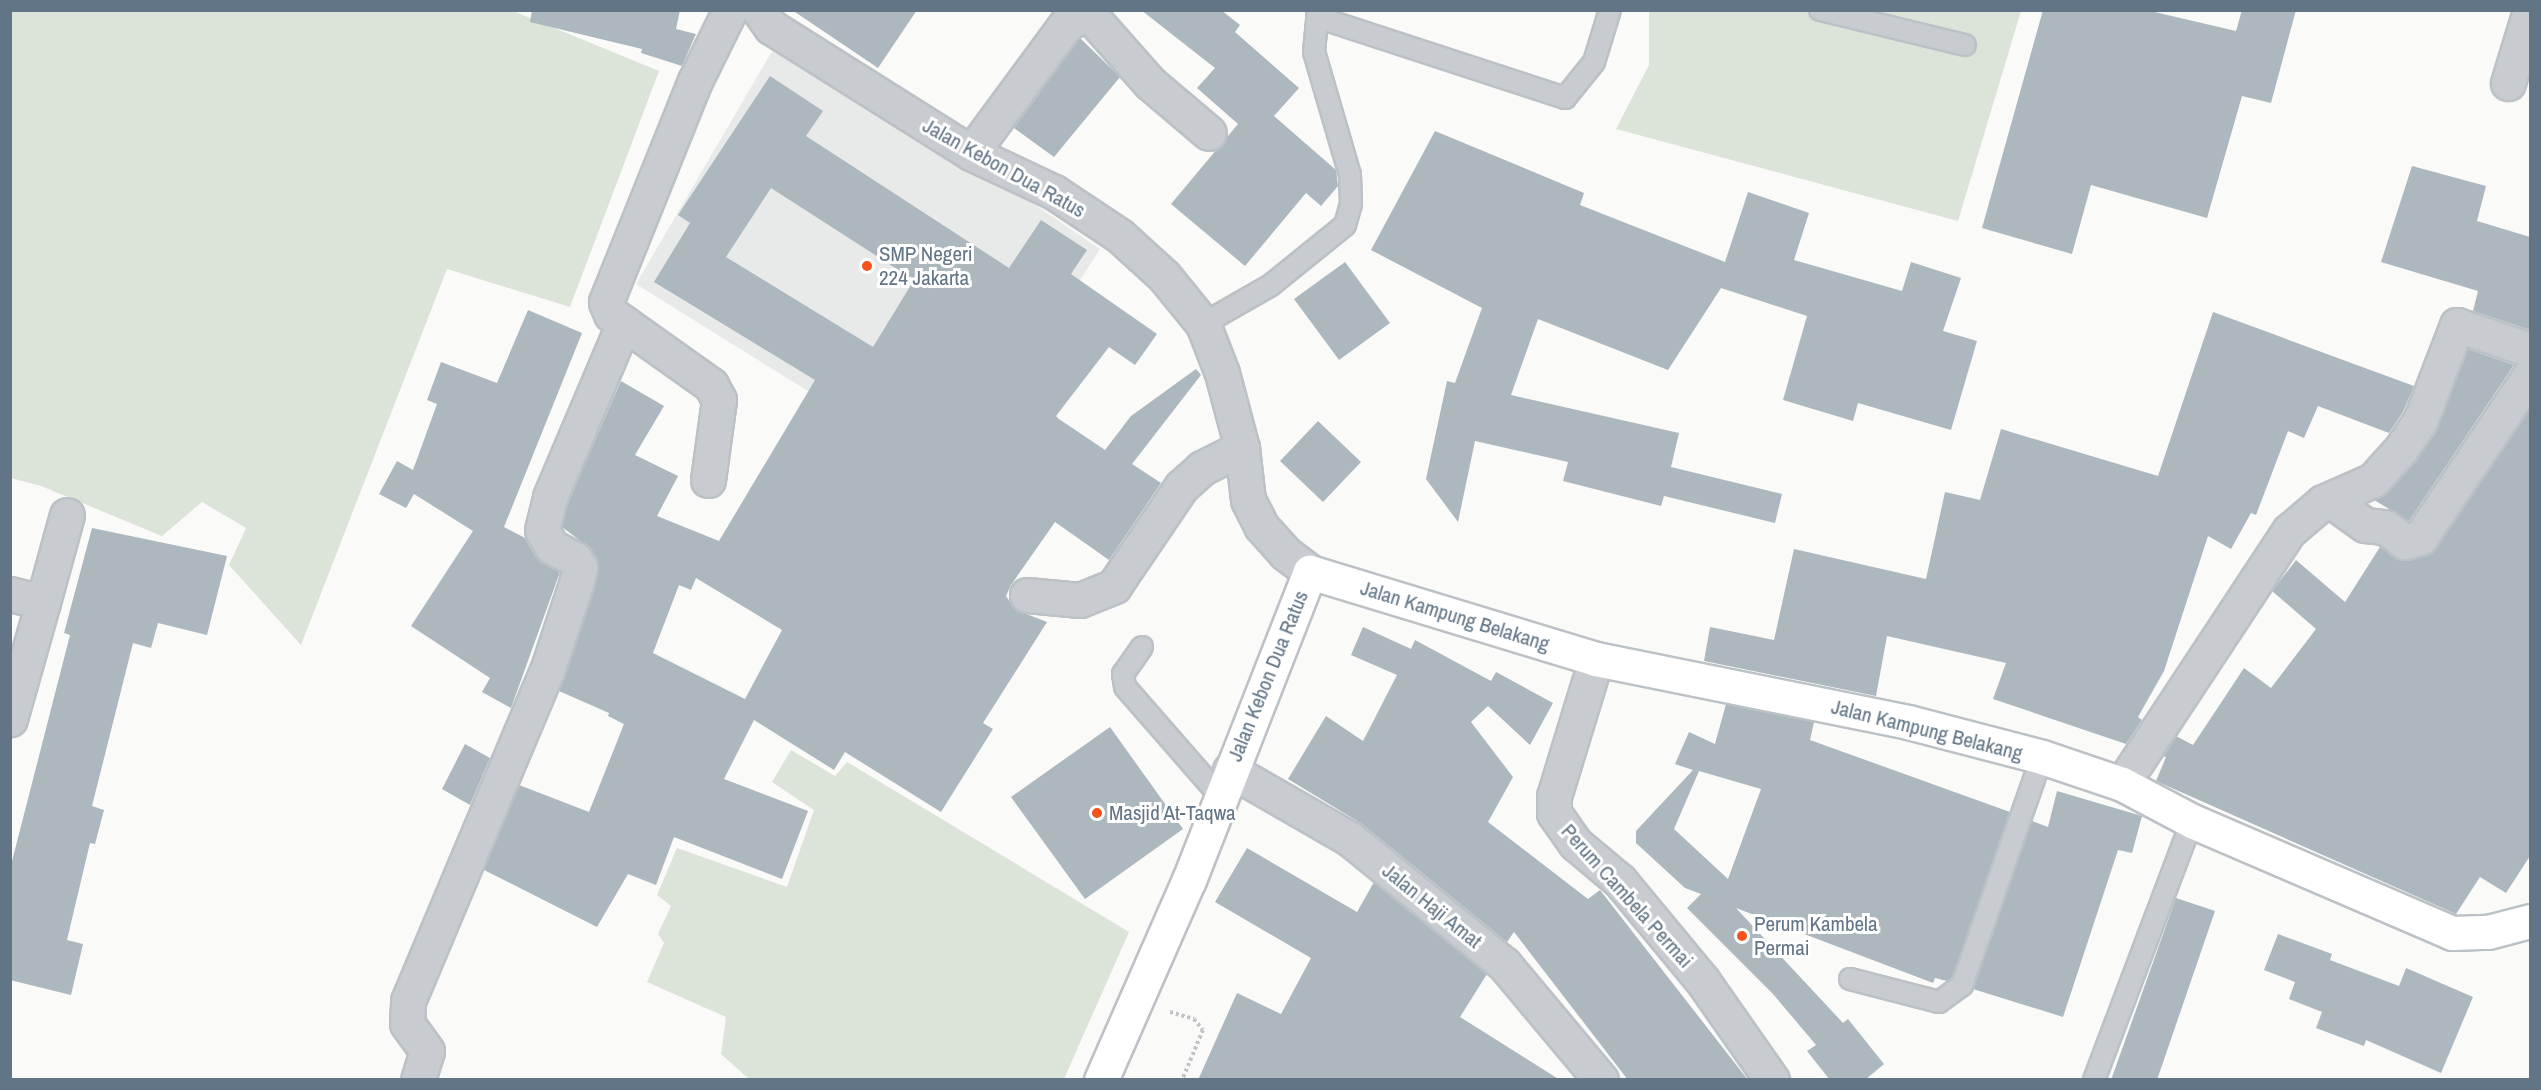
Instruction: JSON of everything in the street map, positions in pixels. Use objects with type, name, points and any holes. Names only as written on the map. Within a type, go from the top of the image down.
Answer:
[{"type":"street","points":[[708,480],[719,400],[711,385],[611,314],[606,302],[609,288],[695,81],[730,10]]},
{"type":"street","name":"Jalan Kebon Dua Ratus","points":[[759,10],[771,27],[971,153],[1054,192],[1120,236],[1164,276],[1203,324],[1222,373],[1242,448],[1248,501],[1261,526],[1285,553],[1310,572],[1189,880],[1133,1002],[1101,1080]]},
{"type":"street","points":[[2508,83],[2530,11]]},
{"type":"street","points":[[971,153],[1067,23],[1088,13],[1150,83],[1209,133]]},
{"type":"street","points":[[418,1080],[427,1051],[406,1023],[408,1000],[547,671],[576,584],[580,567],[575,559],[551,546],[542,530],[550,497],[624,323]]},
{"type":"street","points":[[2122,784],[2289,531],[2330,500],[2373,480],[2401,449],[2420,421],[2457,325],[2530,350]]},
{"type":"street","points":[[2330,500],[2365,525],[2385,527],[2405,542],[2420,538],[2530,375]]},
{"type":"street","points":[[1028,595],[1080,600],[1114,586],[1180,487],[1202,468],[1242,448]]},
{"type":"street","points":[[10,719],[67,514]]},
{"type":"street","name":"Jalan Kampung Belakang","points":[[1310,572],[1596,659],[1908,722],[2042,757],[2122,784],[2192,821],[2452,933],[2488,932],[2528,925]]},
{"type":"street","points":[[10,594],[43,602]]},
{"type":"street","name":"Perum Cambela Permai","points":[[1596,659],[1554,796],[1554,813],[1576,844],[1620,881],[1702,980],[1772,1080]]},
{"type":"street","name":"Jalan Haji Amat","points":[[1226,783],[1350,839],[1450,918],[1504,964],[1601,1080]]},
{"type":"lane","points":[[1203,324],[1271,285],[1344,225],[1351,204],[1350,175],[1314,52],[1318,14],[1565,98],[1580,85],[1594,62],[1610,10]]},
{"type":"lane","points":[[1820,10],[1965,45]]},
{"type":"lane","points":[[1142,647],[1124,674],[1125,687],[1226,783]]},
{"type":"lane","points":[[1850,979],[1939,1002],[1962,986],[2042,757]]},
{"type":"lane","points":[[2094,1080],[2192,821]]},
{"type":"path","points":[[1133,1002],[1194,1019],[1203,1030],[1182,1080]]},
{"type":"shaded area","points":[[11,11],[513,11],[659,71],[570,307],[447,269],[301,645],[229,565],[246,528],[202,502],[162,536],[41,486],[11,478]]},
{"type":"shaded area","points":[[1649,11],[2021,11],[1958,221],[1616,129],[1649,65]]},
{"type":"shaded area","name":"SMP Negeri 224 Jakarta","points":[[774,48],[1037,206],[1100,249],[951,480],[636,284]]},
{"type":"shaded area","points":[[791,750],[835,776],[847,762],[1129,932],[1064,1079],[749,1079],[721,1054],[726,1017],[647,982],[664,943],[658,934],[671,906],[657,895],[677,848],[787,887],[814,810],[772,782]]},
{"type":"building","points":[[532,10],[680,10],[676,29],[696,34],[682,66],[641,53],[642,49],[530,22]]},
{"type":"building","points":[[792,10],[917,10],[878,68]]},
{"type":"building","points":[[1141,10],[1221,10],[1240,25],[1235,32],[1299,88],[1274,116],[1336,170],[1338,186],[1321,206],[1306,193],[1245,266],[1171,204],[1238,124],[1197,88],[1215,68]]},
{"type":"building","points":[[2043,10],[2146,10],[2236,31],[2242,10],[2296,10],[2271,103],[2242,96],[2207,218],[2091,185],[2072,254],[1982,228]]},
{"type":"building","points":[[1080,38],[1120,77],[1054,157],[1014,128]]},
{"type":"building","points":[[770,76],[823,111],[806,136],[1009,268],[1041,220],[1087,250],[1071,274],[1157,334],[1135,365],[1109,347],[1056,416],[1059,419],[1105,450],[1131,416],[1196,369],[1201,375],[1132,464],[1161,483],[1109,560],[1055,522],[1011,585],[1006,596],[1016,610],[1047,622],[983,723],[993,729],[941,812],[845,752],[834,770],[754,720],[724,779],[808,811],[782,879],[674,837],[656,885],[628,874],[597,927],[484,870],[519,785],[589,812],[624,724],[608,716],[609,713],[559,691],[594,590],[599,564],[591,549],[562,527],[568,503],[621,381],[664,406],[635,455],[678,476],[657,516],[719,541],[815,380],[654,282],[690,223],[678,215]],"holes":[[[771,188],[914,280],[873,347],[726,257]],[[696,578],[782,630],[745,699],[653,653],[679,585],[691,590]]]},
{"type":"building","points":[[1435,131],[1584,193],[1580,205],[1725,262],[1748,192],[1809,213],[1794,260],[1902,291],[1911,262],[1961,278],[1943,331],[1977,341],[1951,430],[1858,403],[1853,421],[1783,400],[1807,316],[1721,288],[1668,370],[1538,319],[1511,395],[1679,433],[1671,467],[1782,494],[1775,523],[1664,496],[1661,506],[1563,481],[1568,462],[1475,441],[1458,522],[1426,479],[1447,381],[1455,383],[1482,308],[1371,250]]},
{"type":"building","points":[[2412,166],[2486,186],[2477,221],[2530,237],[2530,330],[2473,311],[2478,291],[2381,262]]},
{"type":"building","points":[[1345,262],[1390,323],[1339,360],[1294,299]]},
{"type":"building","points":[[528,310],[582,333],[504,527],[525,538],[535,556],[560,572],[511,708],[482,692],[490,678],[411,626],[473,531],[414,494],[406,508],[379,494],[397,461],[413,470],[437,404],[427,400],[441,362],[497,383]]},
{"type":"building","points":[[2213,312],[2414,386],[2403,412],[2389,433],[2318,406],[2304,438],[2288,431],[2256,515],[2251,513],[2231,549],[2208,536],[2164,671],[2138,717],[2142,720],[2126,744],[1993,699],[2006,663],[1887,636],[1876,696],[1704,661],[1710,627],[1774,640],[1794,549],[1926,579],[1945,492],[1980,500],[2001,429],[2158,476]]},
{"type":"building","points":[[2468,349],[2514,365],[2409,521],[2374,500],[2387,493],[2415,462],[2436,432]]},
{"type":"building","points":[[2530,408],[2530,856],[2506,893],[2480,877],[2456,914],[2156,781],[2166,757],[2163,756],[2176,736],[2193,745],[2244,668],[2271,688],[2316,629],[2272,591],[2296,560],[2345,602],[2380,547],[2401,560],[2426,556],[2436,548]]},
{"type":"building","points":[[1318,421],[1361,462],[1323,502],[1280,461]]},
{"type":"building","points":[[92,528],[227,556],[207,635],[158,623],[151,648],[133,643],[92,806],[104,810],[95,844],[90,843],[67,940],[83,944],[71,995],[10,980],[10,869],[70,635],[64,633]]},
{"type":"building","points":[[1363,627],[1411,649],[1415,640],[1491,681],[1496,672],[1553,703],[1530,745],[1488,706],[1471,722],[1513,777],[1488,822],[1588,899],[1600,890],[1748,1080],[1628,1080],[1514,932],[1507,942],[1362,824],[1288,779],[1326,716],[1363,741],[1397,675],[1351,655]]},
{"type":"building","points":[[1726,704],[1814,722],[1810,740],[2010,812],[1952,978],[1947,981],[1935,978],[1933,983],[1736,908],[1843,1023],[1848,1019],[1884,1064],[1865,1080],[1830,1080],[1807,1051],[1816,1045],[1773,994],[1687,908],[1701,894],[1685,888],[1636,843],[1636,831],[1693,770],[1675,764],[1689,732],[1715,744]],"holes":[[[1699,771],[1761,789],[1728,879],[1674,829]]]},
{"type":"building","name":"Masjid At-Taqwa","points":[[1110,727],[1183,829],[1085,899],[1011,797]]},
{"type":"building","points":[[465,744],[490,758],[470,805],[442,789]]},
{"type":"building","points":[[2057,791],[2142,816],[2132,853],[2118,850],[2063,1017],[1973,989],[2032,821],[2048,827]]},
{"type":"building","points":[[1247,848],[1357,912],[1374,882],[1487,974],[1460,1017],[1560,1080],[1198,1080],[1237,993],[1281,1014],[1311,958],[1215,902]]},
{"type":"building","points":[[2176,898],[2215,911],[2157,1080],[2111,1080]]},
{"type":"building","points":[[2278,934],[2332,954],[2330,960],[2399,986],[2406,968],[2473,997],[2441,1073],[2366,1040],[2364,1046],[2316,1028],[2322,1012],[2289,999],[2295,982],[2264,970]]},
{"type":"place","name":"SMP Negeri 224 Jakarta","points":[[867,266]]},
{"type":"place","name":"Masjid At-Taqwa","points":[[1097,813]]},
{"type":"place","name":"Perum Kambela Permai","points":[[1742,936]]}]
